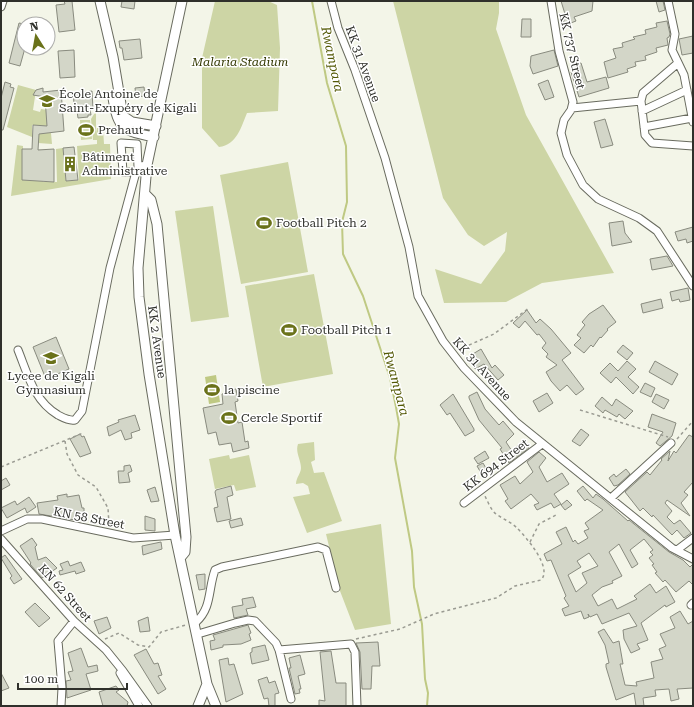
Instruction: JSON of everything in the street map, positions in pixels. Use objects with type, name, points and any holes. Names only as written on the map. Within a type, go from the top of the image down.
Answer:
[{"type":"main road","points":[[100,1],[125,118],[132,122],[156,126]]},
{"type":"main road","name":"KK 2 Avenue","points":[[182,1],[154,137],[141,168],[145,194],[138,268],[139,297],[149,374],[175,535],[196,622],[207,684],[216,706]]},
{"type":"main road","points":[[108,39],[111,80],[118,122],[123,128],[130,132],[154,137]]},
{"type":"main road","points":[[145,194],[151,200],[157,224],[186,537],[186,552],[180,558]]},
{"type":"main road","points":[[200,705],[207,684]]},
{"type":"street","points":[[1,7],[3,1]]},
{"type":"street","name":"KK 31 Avenue","points":[[331,1],[338,28],[355,70],[385,158],[409,247],[418,296],[443,341],[464,368],[511,417],[542,444],[677,550],[693,559]]},
{"type":"street","name":"KK 737 Street","points":[[551,1],[559,51],[573,102],[572,108],[564,120],[562,133],[567,155],[583,185],[605,203],[639,218],[657,231],[693,286]]},
{"type":"street","points":[[644,127],[693,120],[684,75],[672,50],[675,34],[668,1]]},
{"type":"street","points":[[678,63],[646,90],[641,101],[645,135],[652,143],[693,146]]},
{"type":"street","points":[[642,111],[687,90]]},
{"type":"street","points":[[572,108],[641,101]]},
{"type":"street","points":[[18,350],[32,386],[44,405],[67,420],[75,420],[82,411],[84,404],[110,268],[141,168]]},
{"type":"street","points":[[611,498],[673,441]]},
{"type":"street","name":"KK 694 Street","points":[[464,503],[482,491],[542,444]]},
{"type":"street","name":"KN 58 Street","points":[[1,531],[18,522],[34,519],[109,532],[133,538],[175,535]]},
{"type":"street","points":[[677,550],[693,538]]},
{"type":"street","name":"KN 62 Street","points":[[1,539],[74,621],[98,642],[114,660],[148,706]]},
{"type":"street","points":[[196,622],[203,616],[209,604],[215,570],[222,567],[318,547],[326,550],[336,588]]},
{"type":"street","points":[[198,634],[248,620],[255,621],[276,643],[280,650],[291,699]]},
{"type":"street","points":[[61,706],[62,688],[58,641],[74,621]]},
{"type":"street","points":[[280,650],[348,644],[352,645],[355,652],[357,706]]},
{"type":"street","name":"KN 62 Street","points":[[114,660],[139,706]]},
{"type":"path","points":[[443,341],[458,350],[494,334],[529,308]]},
{"type":"path","points":[[580,410],[673,441],[684,433],[693,421]]},
{"type":"path","points":[[1,467],[83,433]]},
{"type":"path","points":[[65,441],[67,454],[78,476],[96,487],[108,508],[109,532]]},
{"type":"path","points":[[352,645],[357,638],[400,629],[426,617],[450,609],[496,598],[515,586],[541,580],[545,574],[545,570],[538,552],[516,527],[494,512],[482,491]]},
{"type":"path","points":[[530,542],[539,524],[556,515]]},
{"type":"path","points":[[98,642],[119,633],[138,645],[149,647],[161,632],[196,622]]},
{"type":"green space","name":"Malaria Stadium","points":[[215,1],[268,1],[277,5],[280,48],[278,111],[247,113],[238,134],[234,139],[225,146],[219,147],[202,128],[202,58]]},
{"type":"green space","points":[[393,1],[499,1],[499,13],[496,29],[526,115],[614,273],[542,283],[506,302],[444,303],[435,269],[481,284],[505,251],[507,232],[484,246],[468,235],[443,198]]},
{"type":"green space","points":[[18,85],[36,90],[33,110],[40,112],[41,109],[48,110],[48,133],[51,133],[52,144],[38,143],[39,125],[32,125],[32,137],[7,127]]},
{"type":"green space","points":[[96,111],[96,134],[97,128],[103,128],[104,144],[110,144],[111,179],[11,196],[17,145],[23,146],[22,180],[35,180],[33,149],[42,150],[43,182],[57,182],[56,149],[63,148],[66,181],[79,180],[77,146],[97,144],[97,140],[93,140],[91,119]]},
{"type":"green space","name":"Prehaut","points":[[80,120],[90,120],[92,139],[81,140]]},
{"type":"green space","name":"Football Pitch 2","points":[[288,162],[308,272],[241,284],[220,175]]},
{"type":"green space","points":[[213,206],[229,317],[191,322],[175,211]]},
{"type":"green space","name":"Football Pitch 1","points":[[314,274],[333,374],[263,387],[245,286]]},
{"type":"green space","points":[[314,442],[315,460],[311,462],[314,473],[324,472],[342,521],[307,533],[293,497],[310,494],[308,486],[303,483],[296,484],[301,468],[297,447],[298,444]]},
{"type":"green space","points":[[229,455],[230,459],[249,455],[256,487],[236,491],[234,485],[215,489],[209,459]]},
{"type":"green space","points":[[381,524],[391,624],[355,630],[340,591],[326,534]]},
{"type":"shaded area","name":"la piscine","points":[[216,375],[220,402],[209,404],[205,377]]},
{"type":"building","points":[[64,1],[72,1],[75,30],[59,32],[56,5],[65,4]]},
{"type":"building","points":[[122,1],[135,1],[134,9],[121,7]]},
{"type":"building","points":[[561,1],[593,1],[592,11],[574,17],[576,21],[563,26],[565,14]]},
{"type":"building","points":[[656,1],[663,1],[665,10],[659,12]]},
{"type":"building","points":[[522,19],[531,19],[531,37],[521,37]]},
{"type":"building","points":[[667,21],[670,34],[667,38],[668,45],[656,48],[657,52],[645,56],[646,60],[635,62],[636,66],[627,69],[628,72],[608,78],[604,62],[616,58],[613,49],[623,47],[622,43],[635,39],[633,37],[646,34],[645,30],[657,27],[656,23]]},
{"type":"building","points":[[16,35],[16,56],[23,56],[20,66],[9,63]]},
{"type":"building","points":[[693,36],[693,53],[682,55],[679,39]]},
{"type":"building","points":[[140,39],[142,58],[124,60],[119,41]]},
{"type":"building","points":[[74,50],[75,77],[60,78],[58,51]]},
{"type":"building","points":[[554,50],[558,66],[533,74],[530,66],[531,56]]},
{"type":"building","points":[[581,63],[587,82],[606,77],[609,88],[579,97],[571,72],[577,69],[575,65]]},
{"type":"building","points":[[548,80],[554,97],[545,100],[538,84]]},
{"type":"building","points":[[5,82],[11,84],[10,87],[14,88],[3,130],[1,130],[1,98]]},
{"type":"building","points":[[144,87],[145,96],[136,97],[135,88]]},
{"type":"building","points":[[43,88],[43,92],[61,90],[64,131],[39,134],[38,150],[54,149],[54,182],[22,180],[22,149],[32,149],[33,125],[47,126],[45,97],[33,95],[36,90]]},
{"type":"building","points":[[92,91],[93,109],[90,109],[91,115],[88,115],[88,117],[78,118],[77,111],[75,111],[73,94]]},
{"type":"building","points":[[605,119],[613,145],[601,148],[594,122]]},
{"type":"building","name":"Bâtiment Administrative","points":[[74,147],[78,180],[66,181],[63,148]]},
{"type":"building","points":[[623,221],[625,233],[632,242],[612,246],[609,223]]},
{"type":"building","points":[[693,227],[693,241],[687,243],[686,239],[678,241],[675,232]]},
{"type":"building","points":[[667,256],[673,266],[652,270],[650,259]]},
{"type":"building","points":[[688,288],[690,300],[680,302],[679,299],[672,301],[670,292]]},
{"type":"building","points":[[661,299],[663,308],[643,313],[641,304]]},
{"type":"building","points":[[603,305],[616,322],[607,329],[608,330],[601,338],[600,337],[593,347],[591,345],[584,353],[574,345],[581,338],[577,335],[585,325],[582,322],[589,314]]},
{"type":"building","points":[[527,310],[536,323],[540,319],[551,329],[571,353],[562,360],[584,389],[576,395],[567,385],[560,391],[551,381],[546,372],[557,365],[546,357],[548,354],[542,348],[546,343],[539,334],[537,335],[525,321],[519,328],[513,323]]},
{"type":"building","name":"Lycee de Kigali Gymnasium","points":[[56,337],[69,369],[46,379],[33,347]]},
{"type":"building","points":[[623,345],[633,353],[627,360],[617,352]]},
{"type":"building","points":[[481,349],[492,368],[495,365],[504,375],[498,380],[484,364],[475,369],[468,357]]},
{"type":"building","points":[[627,361],[636,369],[628,377],[639,387],[633,394],[616,377],[611,383],[600,373],[610,363],[618,371]]},
{"type":"building","points":[[655,361],[678,374],[672,385],[649,372]]},
{"type":"building","points":[[645,383],[655,388],[651,397],[640,392]]},
{"type":"building","points":[[236,389],[238,401],[235,402],[238,423],[242,422],[245,442],[248,441],[249,448],[233,452],[231,443],[219,445],[216,432],[208,434],[203,408],[223,404],[222,394],[226,393],[226,391]]},
{"type":"building","points":[[477,392],[485,409],[499,425],[503,421],[514,434],[506,442],[512,451],[523,441],[529,448],[509,463],[500,449],[502,448],[479,420],[469,398],[469,396]]},
{"type":"building","points":[[547,393],[553,403],[539,412],[533,401]]},
{"type":"building","points":[[453,394],[474,429],[474,431],[465,436],[450,413],[447,415],[440,405]]},
{"type":"building","points":[[656,394],[669,400],[664,409],[652,402]]},
{"type":"building","points":[[602,397],[612,406],[616,399],[633,411],[625,419],[619,414],[617,417],[605,410],[603,413],[595,406]]},
{"type":"building","points":[[652,414],[676,423],[672,436],[660,446],[656,443],[663,432],[648,427]]},
{"type":"building","points":[[135,415],[140,430],[131,433],[132,438],[125,440],[121,430],[109,436],[107,427],[119,422],[118,420]]},
{"type":"building","points":[[581,429],[589,435],[580,446],[572,441]]},
{"type":"building","points":[[80,434],[82,437],[84,436],[91,453],[80,457],[70,439]]},
{"type":"building","points":[[689,435],[693,437],[693,482],[684,492],[688,495],[681,503],[690,516],[667,500],[665,503],[672,511],[667,517],[674,524],[680,520],[691,533],[684,538],[677,530],[672,535],[653,515],[652,517],[643,508],[640,511],[625,492],[647,472],[650,475],[662,460],[661,459],[670,451],[668,461],[674,451],[676,453]]},
{"type":"building","points":[[485,451],[489,458],[478,464],[474,458]]},
{"type":"building","points":[[539,452],[546,458],[539,467],[547,482],[562,473],[569,484],[554,494],[561,504],[554,508],[551,503],[537,510],[534,505],[539,503],[531,494],[511,509],[505,501],[508,499],[500,485],[515,476],[520,484],[533,472],[527,462]]},
{"type":"building","points":[[483,463],[487,470],[481,473],[477,466]]},
{"type":"building","points":[[130,465],[132,471],[128,473],[130,482],[119,483],[118,471],[124,471],[124,466]]},
{"type":"building","points":[[626,469],[630,474],[618,485],[614,486],[609,478],[614,474],[616,477]]},
{"type":"building","points":[[6,478],[10,485],[1,490],[1,481]]},
{"type":"building","points":[[231,486],[233,495],[227,497],[231,519],[217,522],[214,508],[218,507],[215,492],[216,490]]},
{"type":"building","points":[[583,486],[593,498],[596,494],[628,521],[629,520],[669,552],[683,560],[690,567],[693,564],[693,585],[689,581],[676,592],[665,580],[663,582],[655,573],[657,572],[652,565],[654,564],[649,558],[653,555],[650,552],[653,550],[644,539],[630,550],[638,564],[632,568],[619,544],[609,552],[622,576],[612,581],[613,583],[602,587],[592,595],[598,606],[612,599],[617,609],[637,599],[634,596],[650,584],[656,593],[666,586],[675,602],[666,607],[665,605],[641,623],[648,640],[637,644],[640,649],[631,653],[624,639],[623,630],[637,626],[629,613],[602,624],[597,614],[590,617],[588,614],[589,617],[584,619],[581,611],[565,616],[562,609],[569,606],[564,598],[566,596],[551,560],[547,561],[544,554],[562,544],[556,532],[566,527],[573,542],[575,540],[578,544],[588,538],[584,531],[589,529],[585,523],[603,510],[587,499],[585,501],[577,491]],"holes":[[[589,553],[598,566],[582,573],[587,583],[576,592],[568,575],[581,567],[577,561]]]},
{"type":"building","points":[[155,487],[159,501],[151,502],[147,490]]},
{"type":"building","points":[[67,494],[67,497],[79,495],[82,508],[84,508],[84,521],[60,518],[59,515],[51,516],[39,514],[37,503],[58,500],[57,496]]},
{"type":"building","points":[[29,497],[36,507],[27,513],[25,508],[7,518],[1,508],[15,501],[17,505]]},
{"type":"building","points":[[567,500],[572,505],[565,510],[561,505]]},
{"type":"building","points":[[145,516],[155,519],[155,531],[145,530]]},
{"type":"building","points":[[241,518],[243,525],[231,528],[229,521]]},
{"type":"building","points":[[32,538],[37,545],[35,547],[38,560],[46,557],[57,568],[42,578],[30,564],[31,563],[20,546]]},
{"type":"building","points":[[161,542],[162,549],[143,555],[142,546]]},
{"type":"building","points":[[5,555],[22,579],[14,584],[10,578],[12,576],[1,558]]},
{"type":"building","points":[[68,561],[70,566],[81,562],[85,571],[76,574],[75,571],[60,575],[59,571],[63,570],[60,564]]},
{"type":"building","points":[[205,574],[205,589],[199,590],[196,575]]},
{"type":"building","points":[[253,597],[256,607],[246,609],[248,615],[234,618],[232,607],[243,605],[242,599]]},
{"type":"building","points":[[35,603],[50,618],[39,627],[25,612]]},
{"type":"building","points":[[680,611],[688,624],[693,621],[693,688],[677,689],[679,699],[671,701],[669,689],[655,690],[656,696],[643,698],[644,706],[636,706],[634,693],[616,700],[606,667],[606,664],[609,663],[605,645],[598,632],[604,629],[613,643],[619,641],[623,664],[620,664],[625,685],[637,686],[636,682],[654,678],[651,662],[663,659],[659,649],[666,646],[660,634],[675,628],[670,617]]},
{"type":"building","points":[[107,617],[111,628],[99,634],[94,621]]},
{"type":"building","points":[[148,617],[150,631],[140,632],[138,621]]},
{"type":"building","points":[[248,625],[251,633],[249,634],[251,640],[241,644],[223,645],[223,647],[211,650],[210,641],[215,640],[213,635]]},
{"type":"building","points":[[378,642],[380,666],[372,666],[371,689],[362,689],[360,652],[356,643]]},
{"type":"building","points":[[265,645],[269,660],[252,664],[250,653],[252,652],[252,648]]},
{"type":"building","points":[[81,648],[88,667],[97,665],[98,671],[86,674],[91,690],[67,698],[66,681],[71,680],[68,672],[73,671],[68,653]]},
{"type":"building","points":[[146,649],[154,664],[158,663],[162,675],[158,676],[166,689],[158,694],[134,655]]},
{"type":"building","points":[[331,651],[336,683],[346,683],[346,706],[319,706],[319,700],[325,701],[320,652]]},
{"type":"building","points":[[300,655],[305,674],[298,676],[301,689],[299,689],[300,693],[295,694],[289,668],[291,668],[289,658]]},
{"type":"building","points":[[228,658],[229,665],[234,664],[243,694],[226,702],[219,660]]},
{"type":"building","points":[[1,673],[9,688],[1,691]]},
{"type":"building","points":[[267,677],[269,683],[275,681],[279,693],[275,694],[275,706],[269,706],[268,698],[264,699],[258,680]]},
{"type":"building","points":[[116,686],[119,690],[116,692],[128,702],[127,706],[103,706],[99,692]]},
{"type":"waterway","name":"Rwampara","points":[[312,1],[327,83],[346,146],[347,202],[342,222],[343,254],[363,296],[390,378],[399,424],[395,458],[412,551],[414,587],[422,624],[425,679],[428,693],[427,706]]},
{"type":"place","name":"École Antoine de Saint-Exupéry de Kigali","points":[[47,101]]},
{"type":"place","name":"Prehaut","points":[[86,130]]},
{"type":"place","name":"Bâtiment Administrative","points":[[70,164]]},
{"type":"place","name":"Football Pitch 2","points":[[264,223]]},
{"type":"place","name":"Football Pitch 1","points":[[289,330]]},
{"type":"place","name":"Lycee de Kigali Gymnasium","points":[[51,358]]},
{"type":"place","name":"la piscine","points":[[212,390]]},
{"type":"place","name":"Cercle Sportif","points":[[229,418]]}]
